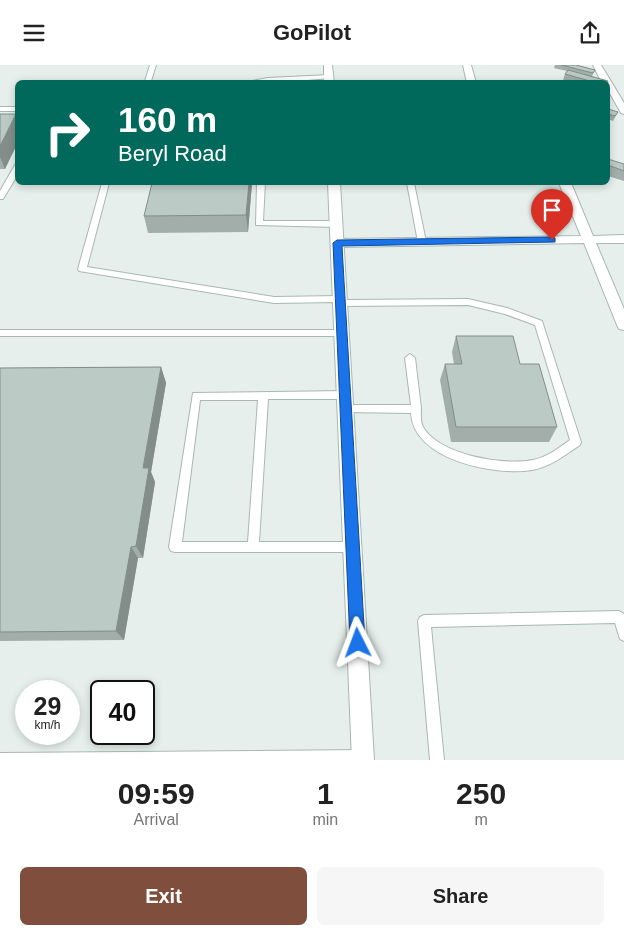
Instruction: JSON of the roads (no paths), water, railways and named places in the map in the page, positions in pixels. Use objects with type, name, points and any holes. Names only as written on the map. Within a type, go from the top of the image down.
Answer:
[{"type":"street","points":[[328,65],[329,80]]},
{"type":"street","points":[[467,65],[471,80]]},
{"type":"street","points":[[597,65],[606,80]]},
{"type":"street","points":[[610,85],[619,95],[624,111]]},
{"type":"street","points":[[334,185],[363,759]]},
{"type":"street","points":[[566,185],[590,239],[624,325]]},
{"type":"street","points":[[337,243],[624,239]]},
{"type":"lane","points":[[148,80],[153,65]]},
{"type":"lane","points":[[0,109],[15,109]]},
{"type":"lane","points":[[0,197],[4,182],[15,170]]},
{"type":"lane","points":[[104,185],[82,269],[274,300],[468,302],[507,311],[539,323],[576,442],[558,456],[532,465],[501,466],[468,461],[436,446],[418,428],[410,358]]},
{"type":"lane","points":[[261,185],[259,223],[336,224]]},
{"type":"lane","points":[[410,185],[422,242]]},
{"type":"lane","points":[[0,333],[342,333]]},
{"type":"lane","points":[[353,547],[175,547],[196,396],[262,396],[416,409]]},
{"type":"lane","points":[[253,547],[262,396]]},
{"type":"lane","points":[[437,760],[424,621],[619,617],[624,635]]},
{"type":"lane","points":[[0,760],[363,759]]}]
